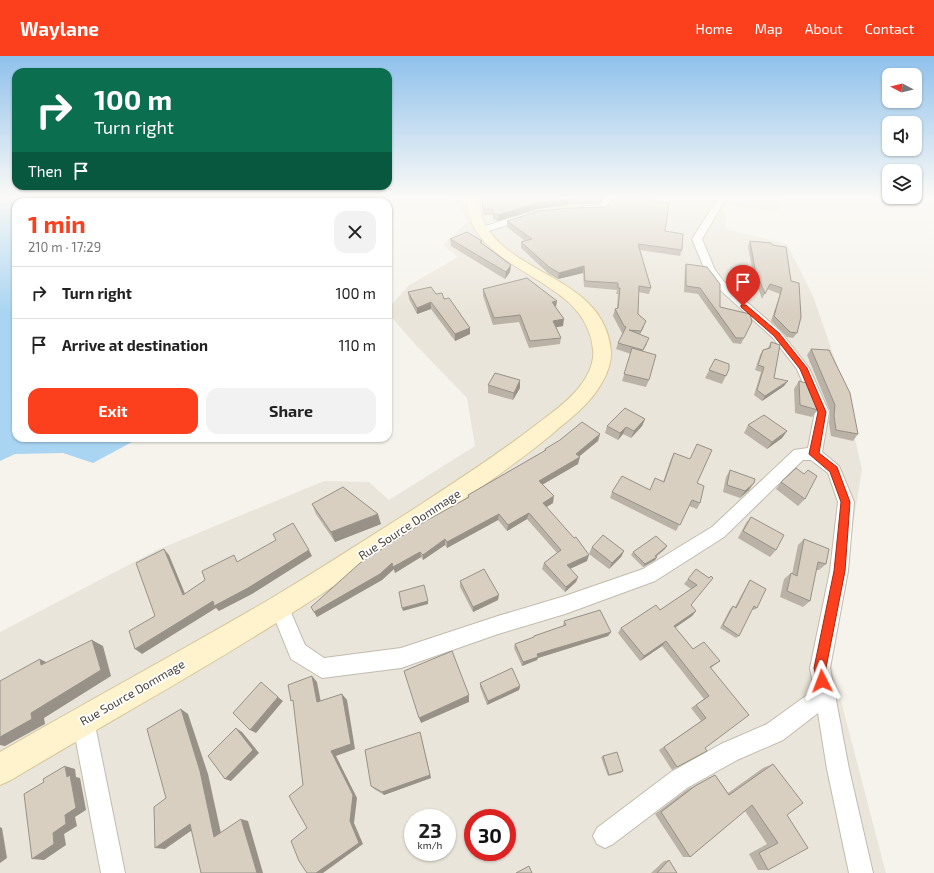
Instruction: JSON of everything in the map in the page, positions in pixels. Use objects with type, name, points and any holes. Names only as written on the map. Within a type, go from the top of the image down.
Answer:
[{"type":"main road","name":"Rue Source Dommage","points":[[0,769],[279,608],[464,488],[526,443],[576,403],[588,390],[597,376],[602,351],[599,334],[588,313],[582,305],[564,291],[497,248],[487,236]]},
{"type":"street","points":[[699,236],[697,239],[710,270],[722,286],[776,334],[803,368],[822,412],[814,454]]},
{"type":"street","points":[[279,608],[298,652],[322,668],[401,658],[498,625],[565,605],[649,575],[718,532],[799,454],[814,454],[834,470],[846,502],[839,571],[820,668],[838,769],[861,873]]},
{"type":"street","points":[[604,836],[679,780],[729,752],[776,732],[824,694]]},
{"type":"street","points":[[84,720],[113,873]]},
{"type":"shaded area","points":[[452,236],[755,236],[787,244],[813,296],[839,371],[862,469],[831,663],[886,873],[0,873],[0,632],[157,550],[324,481],[369,482],[389,500],[475,446],[467,398],[413,342],[392,318],[392,304],[408,286],[458,257],[443,245]]},
{"type":"water","points":[[0,236],[12,236],[12,442],[132,442],[93,463],[63,453],[15,454],[0,461]]},
{"type":"building","points":[[457,236],[474,236],[511,265],[506,272],[450,239]]},
{"type":"building","points":[[528,236],[683,236],[682,250],[638,244],[651,288],[639,286],[638,314],[646,321],[641,331],[629,330],[649,338],[643,350],[618,343],[626,327],[615,309],[618,308],[620,288],[618,288],[618,283],[585,281],[584,266],[559,273],[549,267],[521,242],[532,239]]},
{"type":"building","points":[[750,241],[771,243],[772,245],[786,247],[791,281],[799,283],[801,317],[797,333],[790,332],[774,316],[782,288],[770,284],[765,294],[755,269]]},
{"type":"building","points":[[686,264],[707,267],[720,284],[720,307],[750,314],[752,322],[744,338],[736,338],[700,288],[686,286]]},
{"type":"building","points":[[527,278],[557,301],[552,302],[564,319],[553,321],[561,338],[530,341],[520,315],[494,318],[483,289]]},
{"type":"building","points":[[431,287],[436,294],[442,293],[444,299],[449,298],[470,328],[455,334],[431,302],[417,308],[408,292]]},
{"type":"building","points":[[771,342],[780,345],[774,378],[788,381],[765,396],[757,390],[764,367],[758,365],[763,350],[770,348]]},
{"type":"building","points":[[632,348],[656,355],[649,380],[624,374]]},
{"type":"building","points":[[811,349],[829,350],[850,393],[858,434],[836,430],[834,416],[835,405]]},
{"type":"building","points":[[715,359],[729,364],[729,369],[726,376],[709,370]]},
{"type":"building","points":[[495,373],[520,380],[514,393],[488,385]]},
{"type":"building","points":[[799,381],[810,384],[819,405],[818,410],[800,405]]},
{"type":"building","points":[[625,408],[645,419],[634,431],[626,427],[620,433],[607,426]]},
{"type":"building","points":[[764,415],[787,431],[772,442],[748,425]]},
{"type":"building","points":[[582,422],[600,434],[576,454],[580,457],[539,481],[554,496],[543,503],[574,538],[576,537],[589,555],[567,565],[578,577],[566,587],[544,563],[561,550],[529,513],[508,525],[499,514],[447,542],[445,539],[423,555],[420,552],[393,567],[392,563],[380,574],[314,612],[311,607],[360,563],[424,522],[469,497],[468,495],[546,450],[545,449],[560,440]]},
{"type":"building","points":[[697,444],[712,450],[697,483],[704,486],[700,503],[692,500],[680,525],[612,492],[622,476],[650,490],[655,478],[664,482],[674,453],[690,459]]},
{"type":"building","points":[[796,468],[804,474],[808,470],[817,476],[805,499],[781,482]]},
{"type":"building","points":[[730,470],[755,479],[754,483],[745,491],[727,485]]},
{"type":"building","points":[[343,487],[378,514],[331,532],[312,504]]},
{"type":"building","points":[[751,517],[784,535],[776,550],[743,531]]},
{"type":"building","points":[[293,523],[309,550],[248,588],[214,606],[213,601],[135,649],[129,631],[155,616],[136,563],[164,549],[183,595],[205,580],[202,571],[234,555],[237,562],[276,540],[273,534]]},
{"type":"building","points":[[603,535],[624,551],[612,563],[592,547]]},
{"type":"building","points":[[656,536],[667,546],[655,556],[657,557],[645,564],[633,552]]},
{"type":"building","points":[[804,539],[829,549],[826,564],[818,562],[810,601],[787,591],[791,573],[797,576]]},
{"type":"building","points":[[484,569],[499,595],[473,607],[460,581]]},
{"type":"building","points":[[696,569],[709,578],[711,576],[713,578],[691,605],[696,611],[674,626],[693,649],[704,642],[720,661],[710,667],[749,715],[705,748],[707,751],[677,767],[664,747],[706,718],[696,705],[709,696],[666,641],[644,656],[621,628],[656,605],[660,610],[697,585],[688,579]]},
{"type":"building","points":[[750,580],[766,589],[757,608],[754,606],[739,636],[723,625],[733,606],[736,608]]},
{"type":"building","points":[[424,585],[428,601],[402,608],[399,592]]},
{"type":"building","points":[[600,610],[611,632],[537,654],[538,657],[523,662],[515,644],[566,625],[564,621]]},
{"type":"building","points":[[92,640],[101,670],[31,713],[32,719],[0,737],[0,681],[40,659],[41,665]]},
{"type":"building","points":[[452,651],[469,695],[419,718],[404,671]]},
{"type":"building","points":[[512,668],[520,686],[488,701],[480,683]]},
{"type":"building","points":[[312,676],[317,702],[342,694],[351,744],[331,751],[353,795],[350,821],[359,843],[316,873],[307,873],[299,861],[291,841],[307,828],[289,796],[303,785],[293,700],[291,701],[288,685]]},
{"type":"building","points":[[261,682],[278,697],[250,730],[233,713]]},
{"type":"building","points":[[181,709],[200,771],[214,837],[241,819],[257,873],[201,873],[190,824],[155,848],[154,807],[166,798],[147,729]]},
{"type":"building","points":[[236,728],[253,750],[225,779],[208,756]]},
{"type":"building","points":[[420,732],[430,775],[382,792],[371,786],[365,750]]},
{"type":"building","points":[[617,752],[623,771],[609,775],[603,756]]},
{"type":"building","points":[[773,764],[803,803],[787,815],[808,848],[768,870],[759,853],[778,843],[752,805],[690,857],[661,812],[695,786],[715,775],[729,795]]},
{"type":"building","points":[[65,766],[67,777],[70,775],[76,808],[65,815],[66,824],[53,833],[54,844],[32,859],[24,794],[44,782],[43,779]]},
{"type":"building","points":[[669,860],[677,873],[657,873]]},
{"type":"building","points":[[529,866],[532,873],[516,873]]},
{"type":"route","points":[[743,306],[776,334],[803,368],[822,412],[814,454],[834,470],[846,502],[839,571],[820,668],[822,681]]}]
